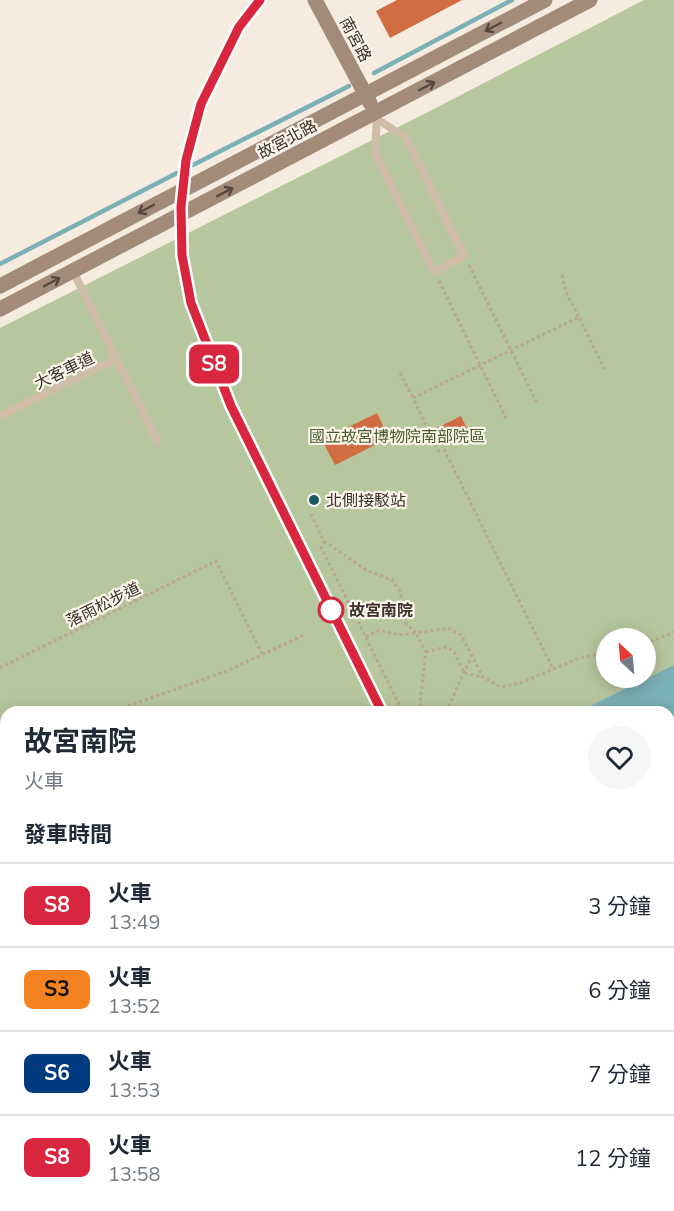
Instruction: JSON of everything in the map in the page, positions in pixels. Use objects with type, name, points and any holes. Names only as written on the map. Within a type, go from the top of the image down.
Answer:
[{"type":"street","name":"南宮路","points":[[315,0],[376,116]]},
{"type":"street","name":"故宮北路","points":[[0,286],[545,0]]},
{"type":"street","name":"故宮北路","points":[[0,309],[376,116],[590,0]]},
{"type":"lane","points":[[376,116],[406,138],[464,256],[434,272],[375,153],[376,116]]},
{"type":"lane","name":"大客車道","points":[[0,416],[116,359],[73,271]]},
{"type":"lane","points":[[116,359],[157,441]]},
{"type":"path","points":[[464,256],[537,404]]},
{"type":"path","points":[[434,272],[506,418]]},
{"type":"path","points":[[562,275],[567,292],[605,370]]},
{"type":"path","points":[[413,398],[579,317]]},
{"type":"path","points":[[400,373],[439,452]]},
{"type":"path","points":[[444,449],[553,669]]},
{"type":"path","points":[[311,514],[324,541],[366,570],[392,580],[401,592],[401,619],[416,633],[426,652],[421,706]]},
{"type":"path","points":[[324,541],[321,547],[400,706]]},
{"type":"path","name":"落雨松步道","points":[[0,668],[216,561],[262,654]]},
{"type":"path","points":[[366,637],[380,630],[398,635],[448,628],[461,635],[483,677]]},
{"type":"path","points":[[656,639],[674,632]]},
{"type":"path","points":[[128,706],[227,670],[304,634]]},
{"type":"path","points":[[426,652],[446,647],[454,652],[464,673]]},
{"type":"path","points":[[464,673],[483,677],[501,687],[523,682],[577,659],[596,654]]},
{"type":"path","points":[[449,706],[471,657]]},
{"type":"green space","name":"國立故宮博物院南部院區","points":[[644,0],[674,0],[674,706],[0,706],[0,328]]},
{"type":"water","points":[[674,665],[674,706],[590,706],[627,688],[656,688],[656,674]]},
{"type":"building","points":[[397,0],[462,0],[390,38],[376,11]]},
{"type":"building","points":[[377,413],[389,438],[335,465],[322,440]]},
{"type":"building","points":[[461,416],[467,429],[440,443],[433,430]]},
{"type":"waterway","points":[[374,73],[512,0]]},
{"type":"waterway","points":[[193,165],[349,86]]},
{"type":"waterway","points":[[0,264],[177,173]]},
{"type":"railway","points":[[260,0],[237,33],[202,105],[183,183],[181,222],[183,262],[195,314],[231,402],[379,706]]},
{"type":"train","name":"S8","points":[[260,0],[239,27],[201,104],[186,160],[181,207],[182,255],[191,303],[231,406],[379,706]]},
{"type":"place","name":"北側接駁站","points":[[314,500]]},
{"type":"place","name":"故宮南院","points":[[331,610]]}]
